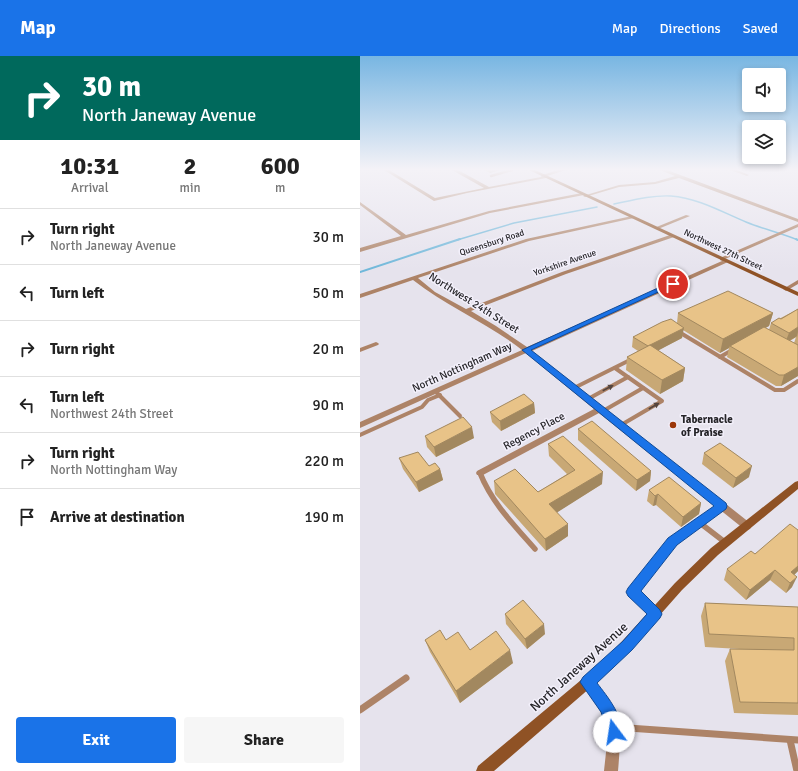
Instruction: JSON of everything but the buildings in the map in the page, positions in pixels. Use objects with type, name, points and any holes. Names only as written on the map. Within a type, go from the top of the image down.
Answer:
[{"type":"main road","name":"Northwest 27th Street","points":[[602,203],[798,294]]},
{"type":"main road","name":"North Janeway Avenue","points":[[483,771],[628,646],[689,576],[726,543],[798,484]]},
{"type":"street","points":[[360,203],[405,237]]},
{"type":"street","points":[[360,250],[496,211],[538,203]]},
{"type":"street","points":[[750,203],[798,221]]},
{"type":"street","points":[[656,228],[688,216]]},
{"type":"street","name":"Queensbury Road","points":[[360,296],[528,240],[632,217]]},
{"type":"street","name":"North Nottingham Way","points":[[363,423],[437,393],[526,350],[798,225]]},
{"type":"street","name":"Yorkshire Avenue","points":[[466,311],[550,278],[672,236]]},
{"type":"street","name":"Northwest 24th Street","points":[[414,278],[433,293],[494,327],[526,350],[747,526]]},
{"type":"street","points":[[786,289],[798,282]]},
{"type":"street","points":[[360,350],[376,344]]},
{"type":"street","name":"Regency Place","points":[[480,473],[602,410]]},
{"type":"street","points":[[588,682],[607,707],[614,727],[611,771]]},
{"type":"lane","points":[[676,330],[778,391],[784,390],[798,381]]},
{"type":"lane","points":[[720,357],[741,345]]},
{"type":"lane","points":[[574,388],[635,358]]},
{"type":"lane","points":[[615,368],[662,401],[621,425]]},
{"type":"lane","points":[[588,399],[628,377]]},
{"type":"lane","points":[[602,410],[643,388]]},
{"type":"lane","points":[[360,435],[422,408],[428,400],[437,393],[460,416]]},
{"type":"lane","points":[[363,423],[373,429]]},
{"type":"lane","points":[[480,473],[484,485],[495,503],[535,549]]},
{"type":"lane","points":[[656,614],[633,592],[672,542],[722,506]]},
{"type":"lane","points":[[700,522],[726,543]]},
{"type":"lane","points":[[360,710],[406,678]]},
{"type":"lane","points":[[614,727],[794,740],[797,771]]},
{"type":"waterway","points":[[703,203],[752,224],[798,240],[796,239]]},
{"type":"waterway","points":[[457,240],[514,223],[597,207]]},
{"type":"waterway","points":[[360,272],[460,239]]},
{"type":"place","name":"Tabernacle of Praise","points":[[673,425]]},
{"type":"route","points":[[614,732],[614,724],[607,707],[588,682],[628,646],[656,614],[633,592],[672,542],[722,506],[526,350],[673,284]]}]
